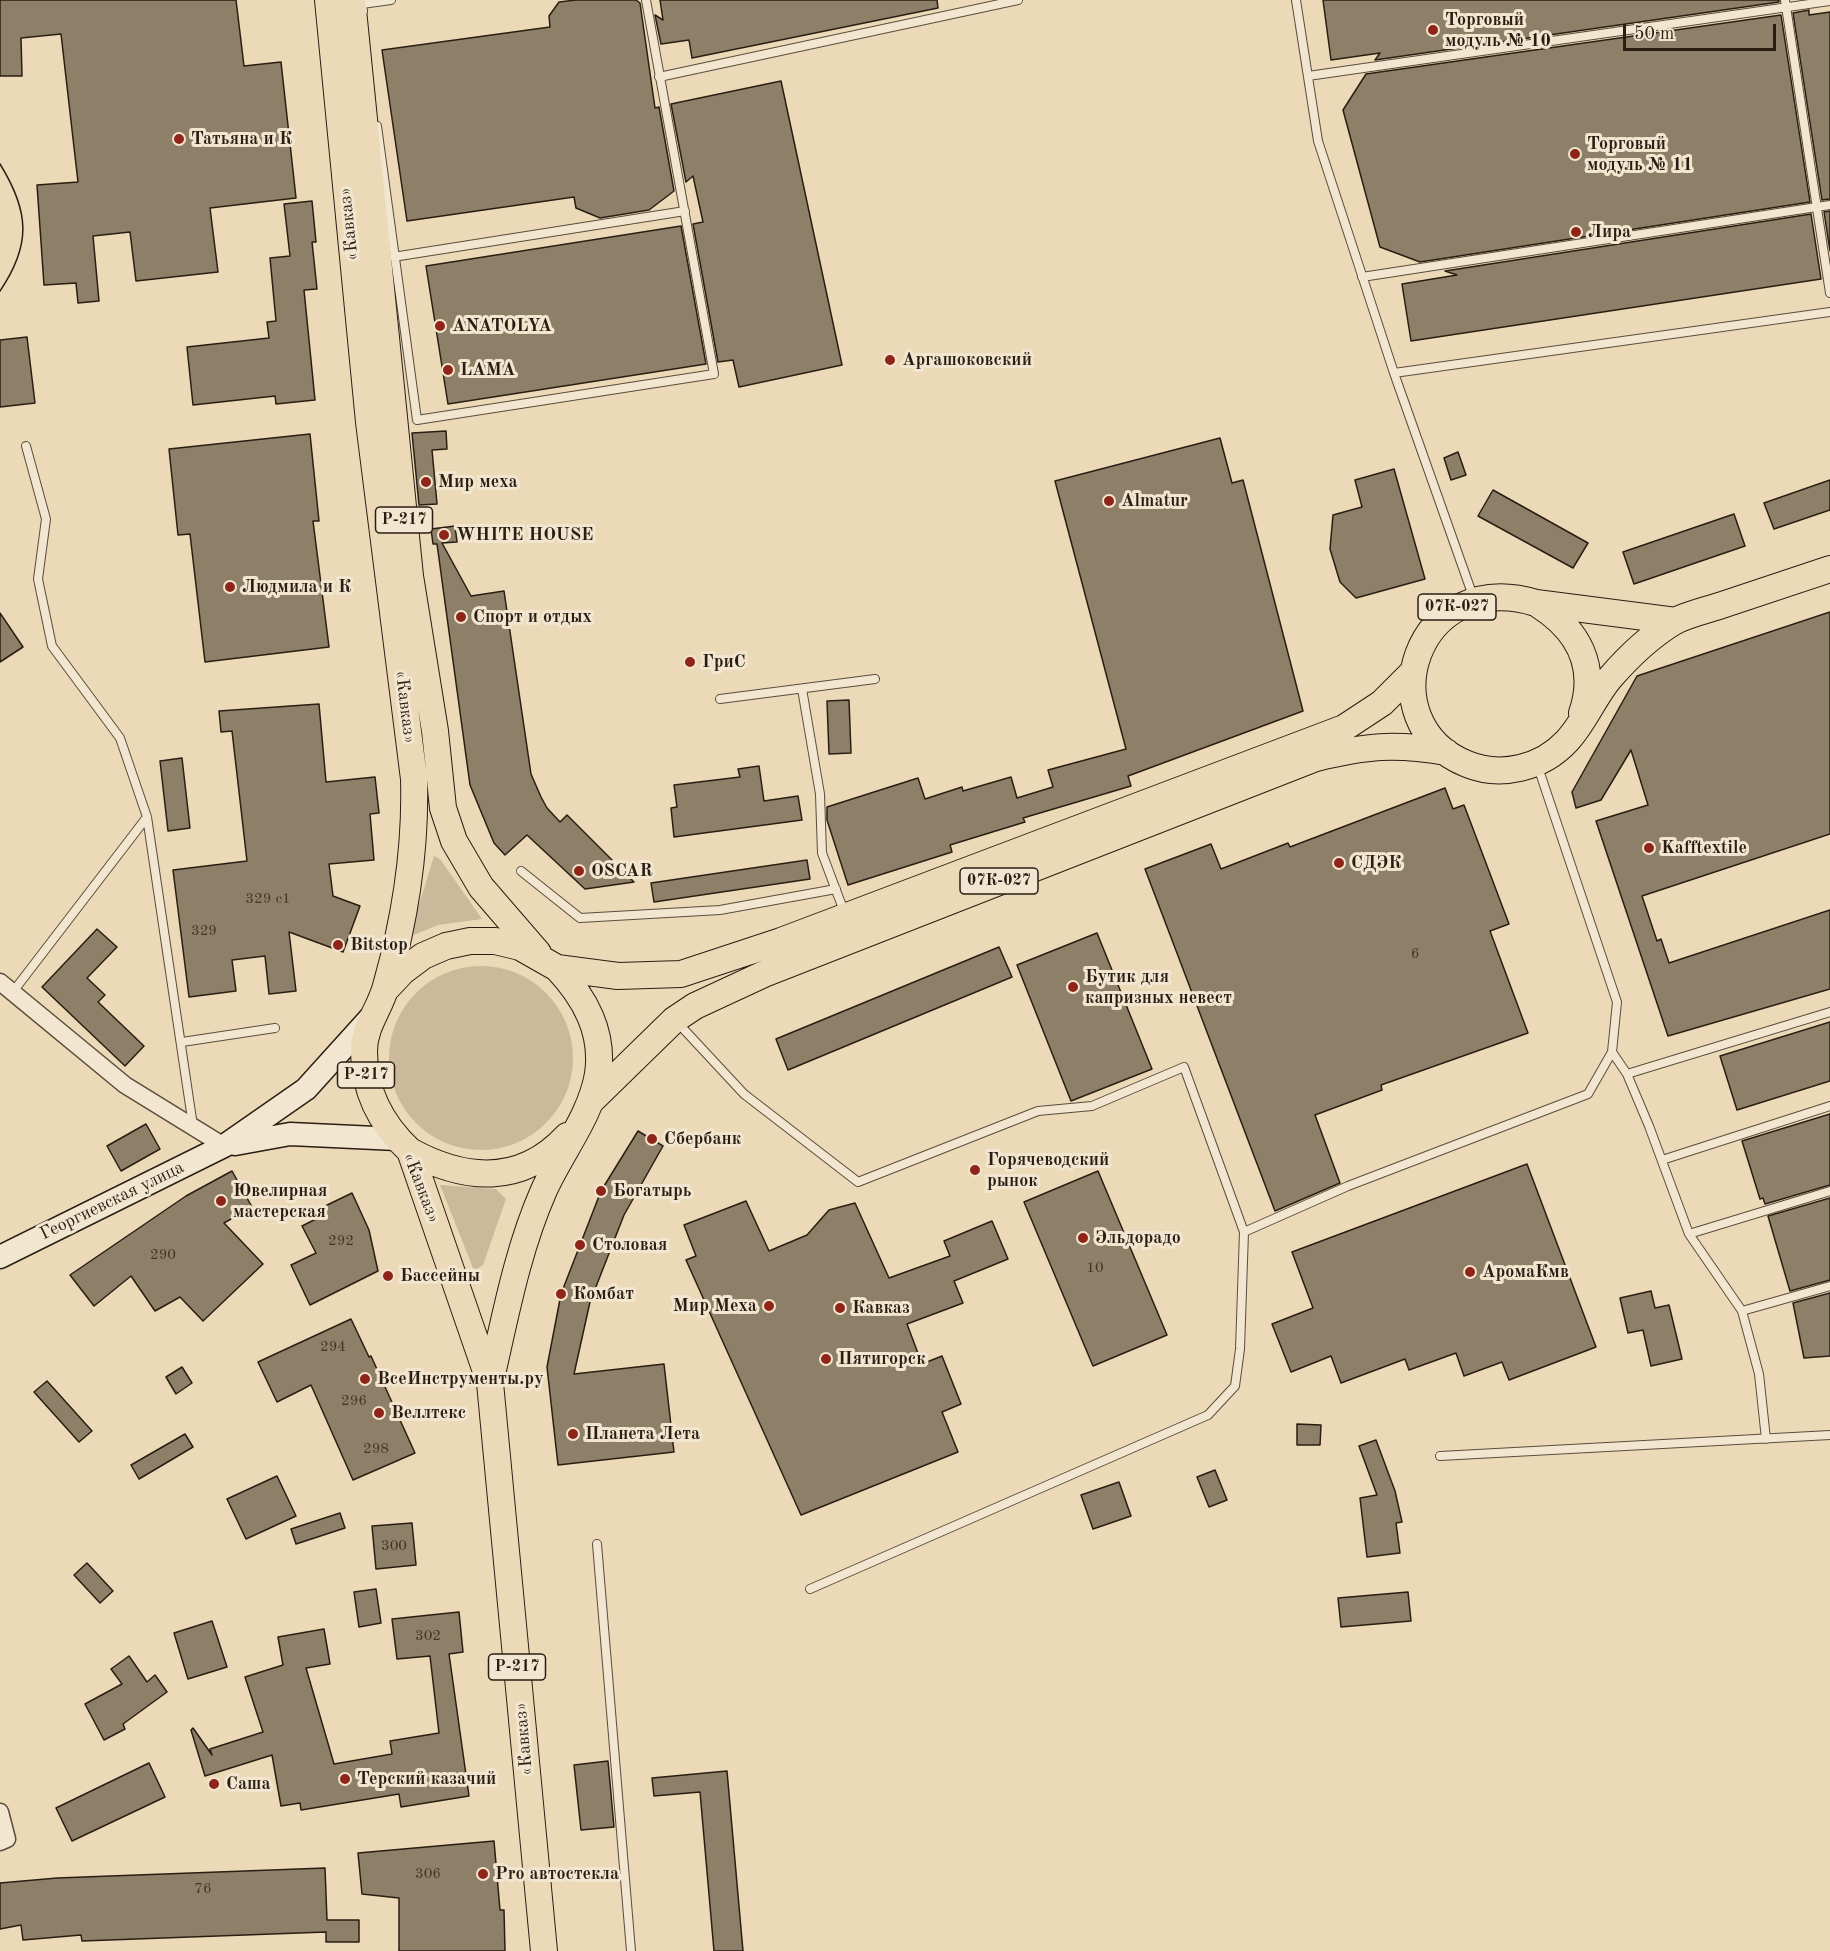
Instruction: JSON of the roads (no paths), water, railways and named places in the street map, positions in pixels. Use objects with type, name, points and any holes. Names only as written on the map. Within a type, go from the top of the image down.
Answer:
[{"type":"main road","name":"«Кавказ»","points":[[327,0],[369,422],[414,778],[415,821],[407,888],[386,989],[372,1016],[364,1048],[366,1081],[378,1113],[404,1145],[490,1383],[544,1951]]},
{"type":"main road","name":"«Кавказ»","points":[[358,8],[410,576],[435,731],[443,808],[454,841],[481,887],[577,990],[591,1016],[598,1054],[598,1074],[590,1102],[544,1191],[522,1251],[490,1383]]},
{"type":"main road","name":"07К-027","points":[[590,1102],[674,1020],[695,1006],[764,974],[1316,758],[1354,749],[1401,745],[1446,752],[1466,764],[1490,770],[1514,770],[1537,763],[1554,753],[1568,740],[1609,680],[1633,652],[1676,621],[1830,569]]},
{"type":"main road","name":"07К-027","points":[[550,963],[618,976],[681,974],[846,917],[1344,728],[1383,703],[1413,672],[1418,653],[1427,635],[1440,620],[1474,599],[1495,596],[1516,597],[1536,603],[1676,621]]},
{"type":"main road","points":[[1536,603],[1560,618],[1578,641],[1587,668],[1588,697],[1579,724]]},
{"type":"main road","points":[[1413,672],[1413,695],[1419,716],[1430,736],[1446,752]]},
{"type":"main road","points":[[386,989],[403,971],[423,956],[446,946],[470,941],[495,941],[520,947],[550,963]]},
{"type":"main road","points":[[224,1146],[306,1089],[372,1016]]},
{"type":"main road","points":[[224,1146],[290,1134],[404,1145],[438,1166],[468,1174],[499,1173],[529,1164],[556,1148],[577,1125]]},
{"type":"main road","name":"Георгиевская улица","points":[[0,1257],[224,1146]]},
{"type":"street","points":[[6,988],[125,1085],[224,1146]]},
{"type":"street","points":[[0,1812],[4,1841]]},
{"type":"lane","points":[[358,8],[363,4],[391,0]]},
{"type":"lane","points":[[376,119],[417,420],[714,374],[646,0]]},
{"type":"lane","points":[[659,77],[1018,0]]},
{"type":"lane","points":[[1296,0],[1318,141],[1394,373],[1474,599]]},
{"type":"lane","points":[[1308,76],[1786,4],[1830,1]]},
{"type":"lane","points":[[1786,4],[1830,293]]},
{"type":"lane","points":[[1362,277],[1830,205]]},
{"type":"lane","points":[[393,257],[685,210]]},
{"type":"lane","points":[[1394,373],[1830,312]]},
{"type":"lane","points":[[26,446],[46,519],[38,579],[52,646],[120,738],[147,817],[193,1126]]},
{"type":"lane","points":[[720,699],[875,679]]},
{"type":"lane","points":[[802,689],[820,794],[822,853],[846,917]]},
{"type":"lane","points":[[1244,1232],[1348,1186],[1588,1094],[1612,1052],[1617,1002],[1537,763]]},
{"type":"lane","points":[[6,988],[147,817]]},
{"type":"lane","points":[[522,871],[580,918],[720,910],[836,889]]},
{"type":"lane","points":[[1627,1074],[1830,1011]]},
{"type":"lane","points":[[674,1020],[744,1094],[858,1182],[1038,1110],[1092,1106],[1184,1067],[1244,1232],[1240,1349],[1234,1386],[1208,1415],[810,1589]]},
{"type":"lane","points":[[182,1042],[275,1028]]},
{"type":"lane","points":[[1612,1052],[1627,1074],[1689,1234],[1742,1311],[1759,1374],[1766,1439]]},
{"type":"lane","points":[[1662,1160],[1830,1106]]},
{"type":"lane","points":[[1689,1234],[1830,1191]]},
{"type":"lane","points":[[1742,1311],[1830,1286]]},
{"type":"lane","points":[[1440,1456],[1830,1435]]},
{"type":"lane","points":[[597,1544],[630,1951]]},
{"type":"tram line","points":[[0,164],[17,197],[23,228],[18,258],[0,291]]},
{"type":"place","name":"Торговый модуль № 10","points":[[1433,30]]},
{"type":"place","name":"Татьяна и К","points":[[179,139]]},
{"type":"place","name":"Торговый модуль № 11","points":[[1575,154]]},
{"type":"place","name":"Лира","points":[[1576,232]]},
{"type":"place","name":"ANATOLYA","points":[[440,326]]},
{"type":"place","name":"Аргашоковский","points":[[890,360]]},
{"type":"place","name":"LAMA","points":[[448,370]]},
{"type":"place","name":"Мир меха","points":[[426,482]]},
{"type":"place","name":"Almatur","points":[[1109,501]]},
{"type":"place","name":"WHITE HOUSE","points":[[444,535]]},
{"type":"place","name":"Людмила и К","points":[[230,587]]},
{"type":"place","name":"Спорт и отдых","points":[[461,617]]},
{"type":"place","name":"ГриС","points":[[690,662]]},
{"type":"place","name":"Kafftextile","points":[[1649,848]]},
{"type":"place","name":"СДЭК","points":[[1339,863]]},
{"type":"place","name":"OSCAR","points":[[579,871]]},
{"type":"place","name":"Bitstop","points":[[338,945]]},
{"type":"place","name":"Бутик для капризных невест","points":[[1073,987]]},
{"type":"place","name":"Сбербанк","points":[[652,1139]]},
{"type":"place","name":"Горячеводский рынок","points":[[975,1170]]},
{"type":"place","name":"Богатырь","points":[[601,1191]]},
{"type":"place","name":"Ювелирная мастерская","points":[[221,1201]]},
{"type":"place","name":"Эльдорадо","points":[[1083,1238]]},
{"type":"place","name":"Столовая","points":[[580,1245]]},
{"type":"place","name":"АромаКмв","points":[[1470,1272]]},
{"type":"place","name":"Бассейны","points":[[388,1276]]},
{"type":"place","name":"Комбат","points":[[561,1294]]},
{"type":"place","name":"Мир Меха","points":[[769,1306]]},
{"type":"place","name":"Кавказ","points":[[840,1308]]},
{"type":"place","name":"Пятигорск","points":[[826,1359]]},
{"type":"place","name":"ВсеИнструменты.ру","points":[[365,1379]]},
{"type":"place","name":"Веллтекс","points":[[379,1413]]},
{"type":"place","name":"Планета Лета","points":[[573,1434]]},
{"type":"place","name":"Терский казачий","points":[[345,1779]]},
{"type":"place","name":"Саша","points":[[214,1784]]},
{"type":"place","name":"Pro автостекла","points":[[483,1874]]}]
